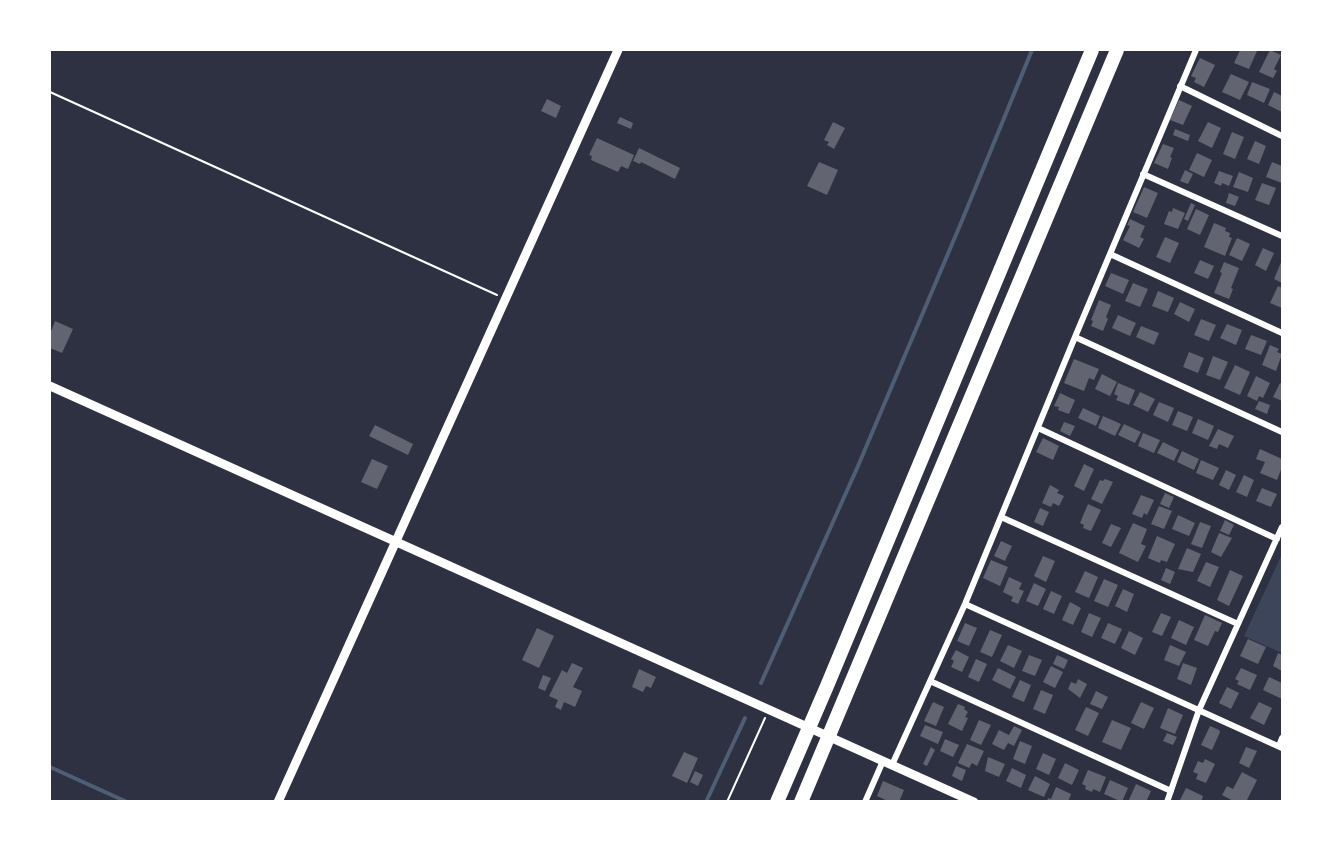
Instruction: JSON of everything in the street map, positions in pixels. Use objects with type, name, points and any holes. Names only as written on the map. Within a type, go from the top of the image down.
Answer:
[{"type":"highway","points":[[777,801],[1092,50]]},
{"type":"highway","points":[[801,801],[1117,50]]},
{"type":"street","points":[[278,801],[618,50]]},
{"type":"street","points":[[865,801],[888,763],[930,681],[965,604],[1196,50]]},
{"type":"street","points":[[1180,86],[1282,136]]},
{"type":"street","points":[[1143,174],[1282,236]]},
{"type":"street","points":[[1110,254],[1282,333]]},
{"type":"street","points":[[1075,337],[1282,432]]},
{"type":"street","points":[[50,386],[974,801]]},
{"type":"street","points":[[1038,428],[1277,539]]},
{"type":"street","points":[[1001,517],[1238,624]]},
{"type":"street","points":[[1167,801],[1199,710],[1282,527]]},
{"type":"street","points":[[965,604],[1281,747],[1282,738]]},
{"type":"street","points":[[930,681],[1171,790]]},
{"type":"path","points":[[50,92],[506,298]]},
{"type":"path","points":[[727,801],[769,710]]},
{"type":"shaded area","points":[[1282,554],[1282,653],[1244,636]]},
{"type":"building","points":[[1240,50],[1257,51],[1249,69],[1234,63]]},
{"type":"building","points":[[1270,50],[1281,55],[1274,69],[1277,71],[1273,78],[1259,72]]},
{"type":"building","points":[[1200,58],[1215,65],[1204,87],[1194,82],[1196,78],[1191,76]]},
{"type":"building","points":[[1231,74],[1249,82],[1240,100],[1222,92]]},
{"type":"building","points":[[1252,82],[1270,89],[1264,103],[1247,95]]},
{"type":"building","points":[[1274,92],[1282,96],[1282,112],[1268,105]]},
{"type":"building","points":[[547,99],[561,106],[556,118],[541,111]]},
{"type":"building","points":[[1179,100],[1192,106],[1183,125],[1170,120]]},
{"type":"building","points":[[620,117],[633,123],[631,129],[617,123]]},
{"type":"building","points":[[833,122],[845,128],[834,149],[827,145],[829,142],[824,140]]},
{"type":"building","points":[[1208,122],[1221,128],[1212,148],[1198,141]]},
{"type":"building","points":[[1175,129],[1190,135],[1188,141],[1173,135]]},
{"type":"building","points":[[1232,132],[1244,137],[1235,159],[1223,154]]},
{"type":"building","points":[[597,138],[634,155],[628,169],[621,166],[618,172],[591,160],[592,156],[589,155]]},
{"type":"building","points":[[1255,141],[1266,146],[1259,164],[1247,159]]},
{"type":"building","points":[[1163,144],[1174,148],[1168,169],[1154,163]]},
{"type":"building","points":[[639,148],[680,168],[675,179],[641,162],[640,164],[633,161]]},
{"type":"building","points":[[1197,153],[1212,160],[1204,177],[1189,170]]},
{"type":"building","points":[[819,162],[838,170],[827,195],[807,186]]},
{"type":"building","points":[[1272,162],[1282,166],[1282,183],[1266,177]]},
{"type":"building","points":[[1185,170],[1193,174],[1188,184],[1180,181]]},
{"type":"building","points":[[1219,171],[1233,176],[1229,186],[1214,183]]},
{"type":"building","points":[[1239,172],[1253,178],[1248,192],[1233,187]]},
{"type":"building","points":[[1262,183],[1276,188],[1269,205],[1255,200]]},
{"type":"building","points":[[1144,187],[1158,193],[1147,218],[1133,212]]},
{"type":"building","points":[[1229,193],[1239,197],[1235,206],[1226,203]]},
{"type":"building","points":[[1191,203],[1195,205],[1188,221],[1184,219]]},
{"type":"building","points":[[1173,208],[1185,213],[1178,229],[1164,224],[1169,211],[1172,212]]},
{"type":"building","points":[[1196,209],[1209,215],[1200,235],[1187,229]]},
{"type":"building","points":[[1130,219],[1145,226],[1140,237],[1144,239],[1139,248],[1123,240],[1130,226],[1127,225]]},
{"type":"building","points":[[1214,223],[1226,228],[1225,231],[1230,233],[1229,237],[1232,238],[1225,256],[1204,247]]},
{"type":"building","points":[[1165,237],[1179,243],[1170,263],[1156,257]]},
{"type":"building","points":[[1237,238],[1250,244],[1242,261],[1229,255]]},
{"type":"building","points":[[1263,248],[1274,253],[1266,271],[1255,265]]},
{"type":"building","points":[[1200,260],[1214,266],[1208,279],[1194,273]]},
{"type":"building","points":[[1282,260],[1282,283],[1274,279]]},
{"type":"building","points":[[1224,262],[1239,268],[1229,299],[1214,293]]},
{"type":"building","points":[[1111,273],[1129,280],[1123,294],[1105,286]]},
{"type":"building","points":[[1133,283],[1148,289],[1140,307],[1125,301]]},
{"type":"building","points":[[1278,286],[1282,288],[1282,308],[1270,303]]},
{"type":"building","points":[[1158,291],[1174,298],[1168,312],[1152,306]]},
{"type":"building","points":[[1099,300],[1111,305],[1103,331],[1091,326]]},
{"type":"building","points":[[1180,302],[1195,309],[1189,322],[1174,314]]},
{"type":"building","points":[[1118,315],[1136,323],[1130,336],[1112,328]]},
{"type":"building","points":[[1201,319],[1216,325],[1209,341],[1194,335]]},
{"type":"building","points":[[55,321],[73,329],[62,353],[50,348],[50,334]]},
{"type":"building","points":[[1227,324],[1242,330],[1236,345],[1220,338]]},
{"type":"building","points":[[1141,326],[1159,333],[1154,345],[1136,337]]},
{"type":"building","points":[[1251,335],[1267,341],[1261,355],[1245,349]]},
{"type":"building","points":[[1270,345],[1279,349],[1277,352],[1282,354],[1276,371],[1262,365]]},
{"type":"building","points":[[1189,352],[1204,358],[1198,373],[1183,367]]},
{"type":"building","points":[[1213,356],[1228,362],[1220,380],[1206,375]]},
{"type":"building","points":[[1074,359],[1099,369],[1094,380],[1089,378],[1084,391],[1064,383]]},
{"type":"building","points":[[1235,365],[1250,372],[1240,395],[1224,388]]},
{"type":"building","points":[[1102,374],[1117,382],[1110,396],[1095,389]]},
{"type":"building","points":[[1256,376],[1270,383],[1263,398],[1259,396],[1257,401],[1247,396]]},
{"type":"building","points":[[1118,383],[1135,390],[1129,405],[1116,400],[1118,396],[1114,394]]},
{"type":"building","points":[[1280,383],[1282,384],[1282,401],[1273,397]]},
{"type":"building","points":[[1140,392],[1155,399],[1148,412],[1133,405]]},
{"type":"building","points":[[1060,393],[1075,400],[1069,414],[1054,406]]},
{"type":"building","points":[[1259,401],[1270,405],[1267,414],[1255,409]]},
{"type":"building","points":[[1159,402],[1174,408],[1168,422],[1153,415]]},
{"type":"building","points":[[1083,408],[1100,416],[1096,426],[1078,418]]},
{"type":"building","points":[[1178,411],[1193,417],[1187,431],[1172,425]]},
{"type":"building","points":[[1103,416],[1121,424],[1115,436],[1098,428]]},
{"type":"building","points":[[1198,419],[1214,426],[1208,440],[1192,433]]},
{"type":"building","points":[[1064,422],[1075,426],[1070,436],[1060,431]]},
{"type":"building","points":[[1124,424],[1141,432],[1135,443],[1118,435]]},
{"type":"building","points":[[375,425],[413,444],[408,455],[369,436]]},
{"type":"building","points":[[1218,429],[1234,436],[1228,448],[1219,444],[1217,449],[1209,446]]},
{"type":"building","points":[[1143,433],[1160,440],[1154,453],[1138,446]]},
{"type":"building","points":[[1043,438],[1059,446],[1053,460],[1036,452]]},
{"type":"building","points":[[1163,442],[1179,450],[1174,461],[1157,453]]},
{"type":"building","points":[[1260,449],[1282,459],[1282,467],[1277,480],[1260,473],[1265,462],[1256,459]]},
{"type":"building","points":[[1182,451],[1199,459],[1194,470],[1177,462]]},
{"type":"building","points":[[372,459],[388,466],[377,489],[361,482]]},
{"type":"building","points":[[1201,460],[1219,468],[1213,480],[1196,473]]},
{"type":"building","points":[[1084,464],[1094,469],[1084,491],[1074,486]]},
{"type":"building","points":[[1226,470],[1236,475],[1229,490],[1219,485]]},
{"type":"building","points":[[1244,475],[1254,480],[1247,497],[1236,492]]},
{"type":"building","points":[[1100,480],[1113,482],[1102,504],[1091,499]]},
{"type":"building","points":[[1050,485],[1059,490],[1057,493],[1064,496],[1059,506],[1053,503],[1051,507],[1042,503]]},
{"type":"building","points":[[1262,488],[1277,494],[1271,507],[1256,501]]},
{"type":"building","points":[[1165,493],[1174,497],[1169,508],[1160,504]]},
{"type":"building","points":[[1141,495],[1154,500],[1147,515],[1144,513],[1142,518],[1132,514]]},
{"type":"building","points":[[1088,504],[1101,510],[1091,531],[1083,528],[1084,525],[1080,523]]},
{"type":"building","points":[[1159,506],[1172,511],[1164,529],[1151,524]]},
{"type":"building","points":[[1040,508],[1049,512],[1043,526],[1034,522]]},
{"type":"building","points":[[1178,515],[1195,523],[1189,536],[1172,529]]},
{"type":"building","points":[[1225,520],[1234,525],[1229,535],[1220,531]]},
{"type":"building","points":[[1200,522],[1211,526],[1202,548],[1191,544]]},
{"type":"building","points":[[1133,523],[1147,529],[1141,544],[1146,546],[1138,562],[1119,553]]},
{"type":"building","points":[[1111,524],[1121,528],[1111,547],[1102,543]]},
{"type":"building","points":[[1219,533],[1232,538],[1221,557],[1211,552]]},
{"type":"building","points":[[1157,536],[1175,544],[1167,562],[1161,560],[1160,563],[1148,558]]},
{"type":"building","points":[[1001,541],[1012,546],[1005,561],[994,556]]},
{"type":"building","points":[[1187,548],[1201,554],[1193,572],[1178,569]]},
{"type":"building","points":[[1043,556],[1055,561],[1046,582],[1034,576]]},
{"type":"building","points":[[991,560],[1008,567],[1000,586],[983,578]]},
{"type":"building","points":[[1206,562],[1219,567],[1210,587],[1197,581]]},
{"type":"building","points":[[1166,568],[1175,572],[1170,584],[1161,580]]},
{"type":"building","points":[[1230,570],[1243,576],[1229,606],[1217,600]]},
{"type":"building","points":[[1085,571],[1098,577],[1089,598],[1075,592]]},
{"type":"building","points":[[1009,577],[1022,583],[1019,589],[1024,591],[1018,604],[1011,601],[1013,597],[1003,592]]},
{"type":"building","points":[[1104,579],[1118,585],[1108,607],[1094,601]]},
{"type":"building","points":[[1034,583],[1046,589],[1038,606],[1026,601]]},
{"type":"building","points":[[1123,589],[1134,594],[1127,612],[1115,606]]},
{"type":"building","points":[[1051,591],[1062,596],[1054,614],[1043,609]]},
{"type":"building","points":[[1070,602],[1081,608],[1073,625],[1062,620]]},
{"type":"building","points":[[1089,613],[1101,618],[1092,637],[1081,632]]},
{"type":"building","points":[[1161,613],[1171,617],[1162,636],[1152,632]]},
{"type":"building","points":[[1205,615],[1222,623],[1218,632],[1215,631],[1208,646],[1194,640]]},
{"type":"building","points":[[1179,620],[1194,627],[1186,645],[1171,638]]},
{"type":"building","points":[[965,623],[977,628],[969,646],[957,641]]},
{"type":"building","points":[[1108,623],[1122,629],[1115,644],[1101,638]]},
{"type":"building","points":[[537,628],[554,636],[539,668],[522,660]]},
{"type":"building","points":[[990,630],[1002,635],[992,657],[980,652]]},
{"type":"building","points":[[1129,631],[1143,638],[1135,655],[1121,648]]},
{"type":"building","points":[[1248,639],[1266,647],[1258,664],[1240,656]]},
{"type":"building","points":[[1008,645],[1022,651],[1014,668],[1000,661]]},
{"type":"building","points":[[1170,645],[1186,652],[1179,666],[1164,660]]},
{"type":"building","points":[[956,650],[969,657],[962,672],[951,667],[954,661],[951,659]]},
{"type":"building","points":[[1278,653],[1282,655],[1282,671],[1273,666]]},
{"type":"building","points":[[1029,655],[1042,660],[1035,676],[1022,671]]},
{"type":"building","points":[[1057,655],[1068,660],[1064,669],[1053,664]]},
{"type":"building","points":[[976,659],[987,664],[979,682],[968,677]]},
{"type":"building","points":[[572,663],[583,668],[573,687],[582,691],[575,707],[564,702],[561,710],[555,707],[558,700],[549,696],[562,670],[567,673]]},
{"type":"building","points":[[1183,663],[1197,668],[1191,685],[1177,679]]},
{"type":"building","points":[[1051,666],[1063,672],[1055,688],[1043,682]]},
{"type":"building","points":[[998,668],[1016,677],[1010,689],[992,680]]},
{"type":"building","points":[[1241,668],[1257,675],[1250,690],[1237,684],[1239,681],[1235,679]]},
{"type":"building","points":[[639,669],[656,677],[651,688],[646,686],[643,692],[632,687]]},
{"type":"building","points":[[543,675],[551,678],[545,691],[538,688]]},
{"type":"building","points":[[1269,677],[1282,683],[1282,699],[1263,690]]},
{"type":"building","points":[[1078,679],[1087,684],[1080,698],[1068,689],[1071,682],[1076,684]]},
{"type":"building","points":[[1020,680],[1031,685],[1024,702],[1012,697]]},
{"type":"building","points":[[1227,687],[1239,693],[1231,709],[1219,703]]},
{"type":"building","points":[[1041,690],[1053,695],[1045,714],[1033,709]]},
{"type":"building","points":[[1096,691],[1108,697],[1102,709],[1090,704]]},
{"type":"building","points":[[933,702],[944,707],[936,726],[924,721]]},
{"type":"building","points":[[1141,702],[1154,708],[1144,729],[1131,723]]},
{"type":"building","points":[[1259,702],[1272,708],[1264,725],[1250,718]]},
{"type":"building","points":[[958,704],[965,707],[964,709],[968,712],[965,717],[968,718],[962,731],[948,724]]},
{"type":"building","points":[[1086,707],[1099,713],[1088,736],[1075,730]]},
{"type":"building","points":[[1168,708],[1183,715],[1175,734],[1160,728]]},
{"type":"building","points":[[979,720],[991,725],[981,745],[970,740]]},
{"type":"building","points":[[1112,720],[1131,728],[1121,750],[1102,742]]},
{"type":"building","points":[[925,725],[943,732],[938,744],[920,736]]},
{"type":"building","points":[[1014,726],[1022,730],[1014,746],[1008,743],[1004,750],[992,744],[999,730],[1009,735]]},
{"type":"building","points":[[1210,726],[1220,732],[1212,750],[1201,745]]},
{"type":"building","points":[[1167,733],[1177,737],[1173,745],[1163,741]]},
{"type":"building","points":[[945,739],[959,745],[953,757],[940,751]]},
{"type":"building","points":[[1020,741],[1032,746],[1025,764],[1013,759]]},
{"type":"building","points":[[967,744],[984,751],[977,766],[972,763],[969,768],[958,763]]},
{"type":"building","points":[[931,747],[935,750],[927,766],[923,764]]},
{"type":"building","points":[[1246,747],[1257,751],[1249,768],[1239,763]]},
{"type":"building","points":[[684,752],[698,758],[687,783],[672,776]]},
{"type":"building","points":[[1043,753],[1056,759],[1049,775],[1036,769]]},
{"type":"building","points":[[988,757],[1005,764],[999,777],[985,771]]},
{"type":"building","points":[[1205,759],[1215,764],[1206,783],[1196,779],[1198,774],[1193,772],[1198,761],[1203,763]]},
{"type":"building","points":[[1065,763],[1079,770],[1072,785],[1058,778]]},
{"type":"building","points":[[956,766],[966,770],[962,781],[952,776]]},
{"type":"building","points":[[1012,768],[1026,775],[1021,788],[1006,781]]},
{"type":"building","points":[[1088,770],[1106,777],[1100,792],[1085,789],[1086,786],[1082,784]]},
{"type":"building","points":[[695,771],[703,775],[698,786],[690,782]]},
{"type":"building","points":[[1242,772],[1257,780],[1246,802],[1235,802],[1222,795],[1227,786],[1233,789]]},
{"type":"building","points":[[1035,776],[1050,784],[1044,797],[1028,790]]},
{"type":"building","points":[[1110,780],[1128,788],[1122,802],[1104,794]]},
{"type":"building","points":[[883,781],[904,790],[899,802],[890,802],[877,796]]},
{"type":"building","points":[[1136,784],[1151,791],[1146,802],[1128,802]]},
{"type":"building","points":[[1056,787],[1071,794],[1068,802],[1047,802],[1048,798],[1051,799]]},
{"type":"building","points":[[1186,788],[1203,796],[1201,802],[1179,802]]},
{"type":"waterway","points":[[761,683],[858,466],[1032,50]]},
{"type":"waterway","points":[[706,802],[745,718]]},
{"type":"waterway","points":[[50,767],[127,802]]}]
